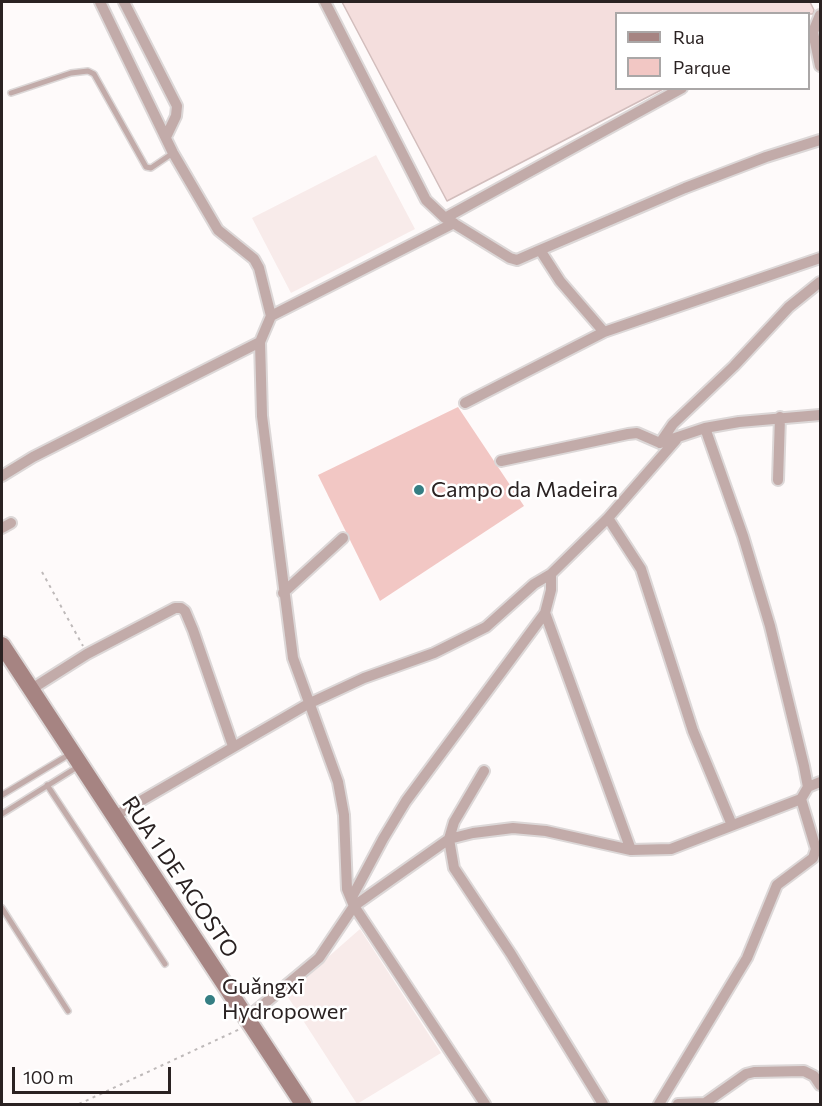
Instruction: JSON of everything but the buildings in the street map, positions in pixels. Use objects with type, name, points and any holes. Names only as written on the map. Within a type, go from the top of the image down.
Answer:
[{"type":"main road","name":"RUA 1 DE AGOSTO","points":[[2,645],[75,760],[303,1104]]},
{"type":"street","points":[[99,2],[173,153],[218,230],[254,259],[259,268],[271,316],[260,342],[261,407],[271,468],[283,593],[293,658],[308,704],[330,754],[338,782],[344,815],[345,884],[352,903],[485,1104]]},
{"type":"street","points":[[124,2],[177,106],[176,116],[166,137]]},
{"type":"street","points":[[325,2],[426,200],[449,221],[517,260],[685,188],[766,157],[820,140]]},
{"type":"street","points":[[820,15],[811,33],[820,66]]},
{"type":"street","points":[[811,33],[820,22]]},
{"type":"street","points":[[271,316],[449,221],[678,90]]},
{"type":"street","points":[[540,250],[560,281],[604,332]]},
{"type":"street","points":[[465,403],[604,332],[820,258]]},
{"type":"street","points":[[660,443],[673,424],[734,366],[789,307],[820,282]]},
{"type":"street","points":[[2,476],[33,457],[260,342]]},
{"type":"street","points":[[501,461],[628,434],[637,433],[660,443],[676,440],[705,428],[780,417],[820,416]]},
{"type":"street","points":[[778,480],[780,417]]},
{"type":"street","points":[[705,428],[743,536],[766,615],[808,787]]},
{"type":"street","points":[[113,817],[308,704],[364,678],[462,641],[486,627],[534,584],[551,574],[608,518],[676,440]]},
{"type":"street","points":[[608,518],[641,569],[693,731],[732,825]]},
{"type":"street","points":[[283,593],[343,538]]},
{"type":"street","points":[[249,1021],[319,958],[352,903],[383,839],[406,801],[545,613],[551,590],[551,574]]},
{"type":"street","points":[[30,690],[87,654],[175,608],[181,608],[185,611],[193,630],[232,746]]},
{"type":"street","points":[[545,613],[631,850]]},
{"type":"street","points":[[484,771],[458,811],[450,839],[450,855],[458,876],[511,954],[603,1104]]},
{"type":"street","points":[[352,903],[450,839],[473,833],[513,828],[546,831],[631,850],[679,847],[801,799],[808,787],[820,782]]},
{"type":"street","points":[[658,1104],[747,958],[777,885],[816,854],[801,799]]},
{"type":"street","points":[[678,1104],[705,1104],[746,1074],[754,1072],[804,1071],[814,1076],[820,1085]]},
{"type":"lane","points":[[11,93],[71,73],[88,70],[94,74],[146,166],[151,168],[173,153]]},
{"type":"lane","points":[[2,814],[47,785],[75,760]]},
{"type":"lane","points":[[2,795],[75,760]]},
{"type":"lane","points":[[47,785],[165,964]]},
{"type":"lane","points":[[2,908],[68,1011]]},
{"type":"path","points":[[42,572],[87,654]]},
{"type":"path","points":[[79,1104],[249,1021]]},
{"type":"shaded area","points":[[376,155],[415,229],[291,293],[252,218]]},
{"type":"shaded area","points":[[360,929],[441,1053],[357,1104],[286,994]]},
{"type":"green space","name":"Campo da Madeira","points":[[458,407],[524,506],[380,601],[318,475]]},
{"type":"place","name":"Campo da Madeira","points":[[419,490]]},
{"type":"place","name":"Guǎngxī Hydropower","points":[[210,1000]]}]
